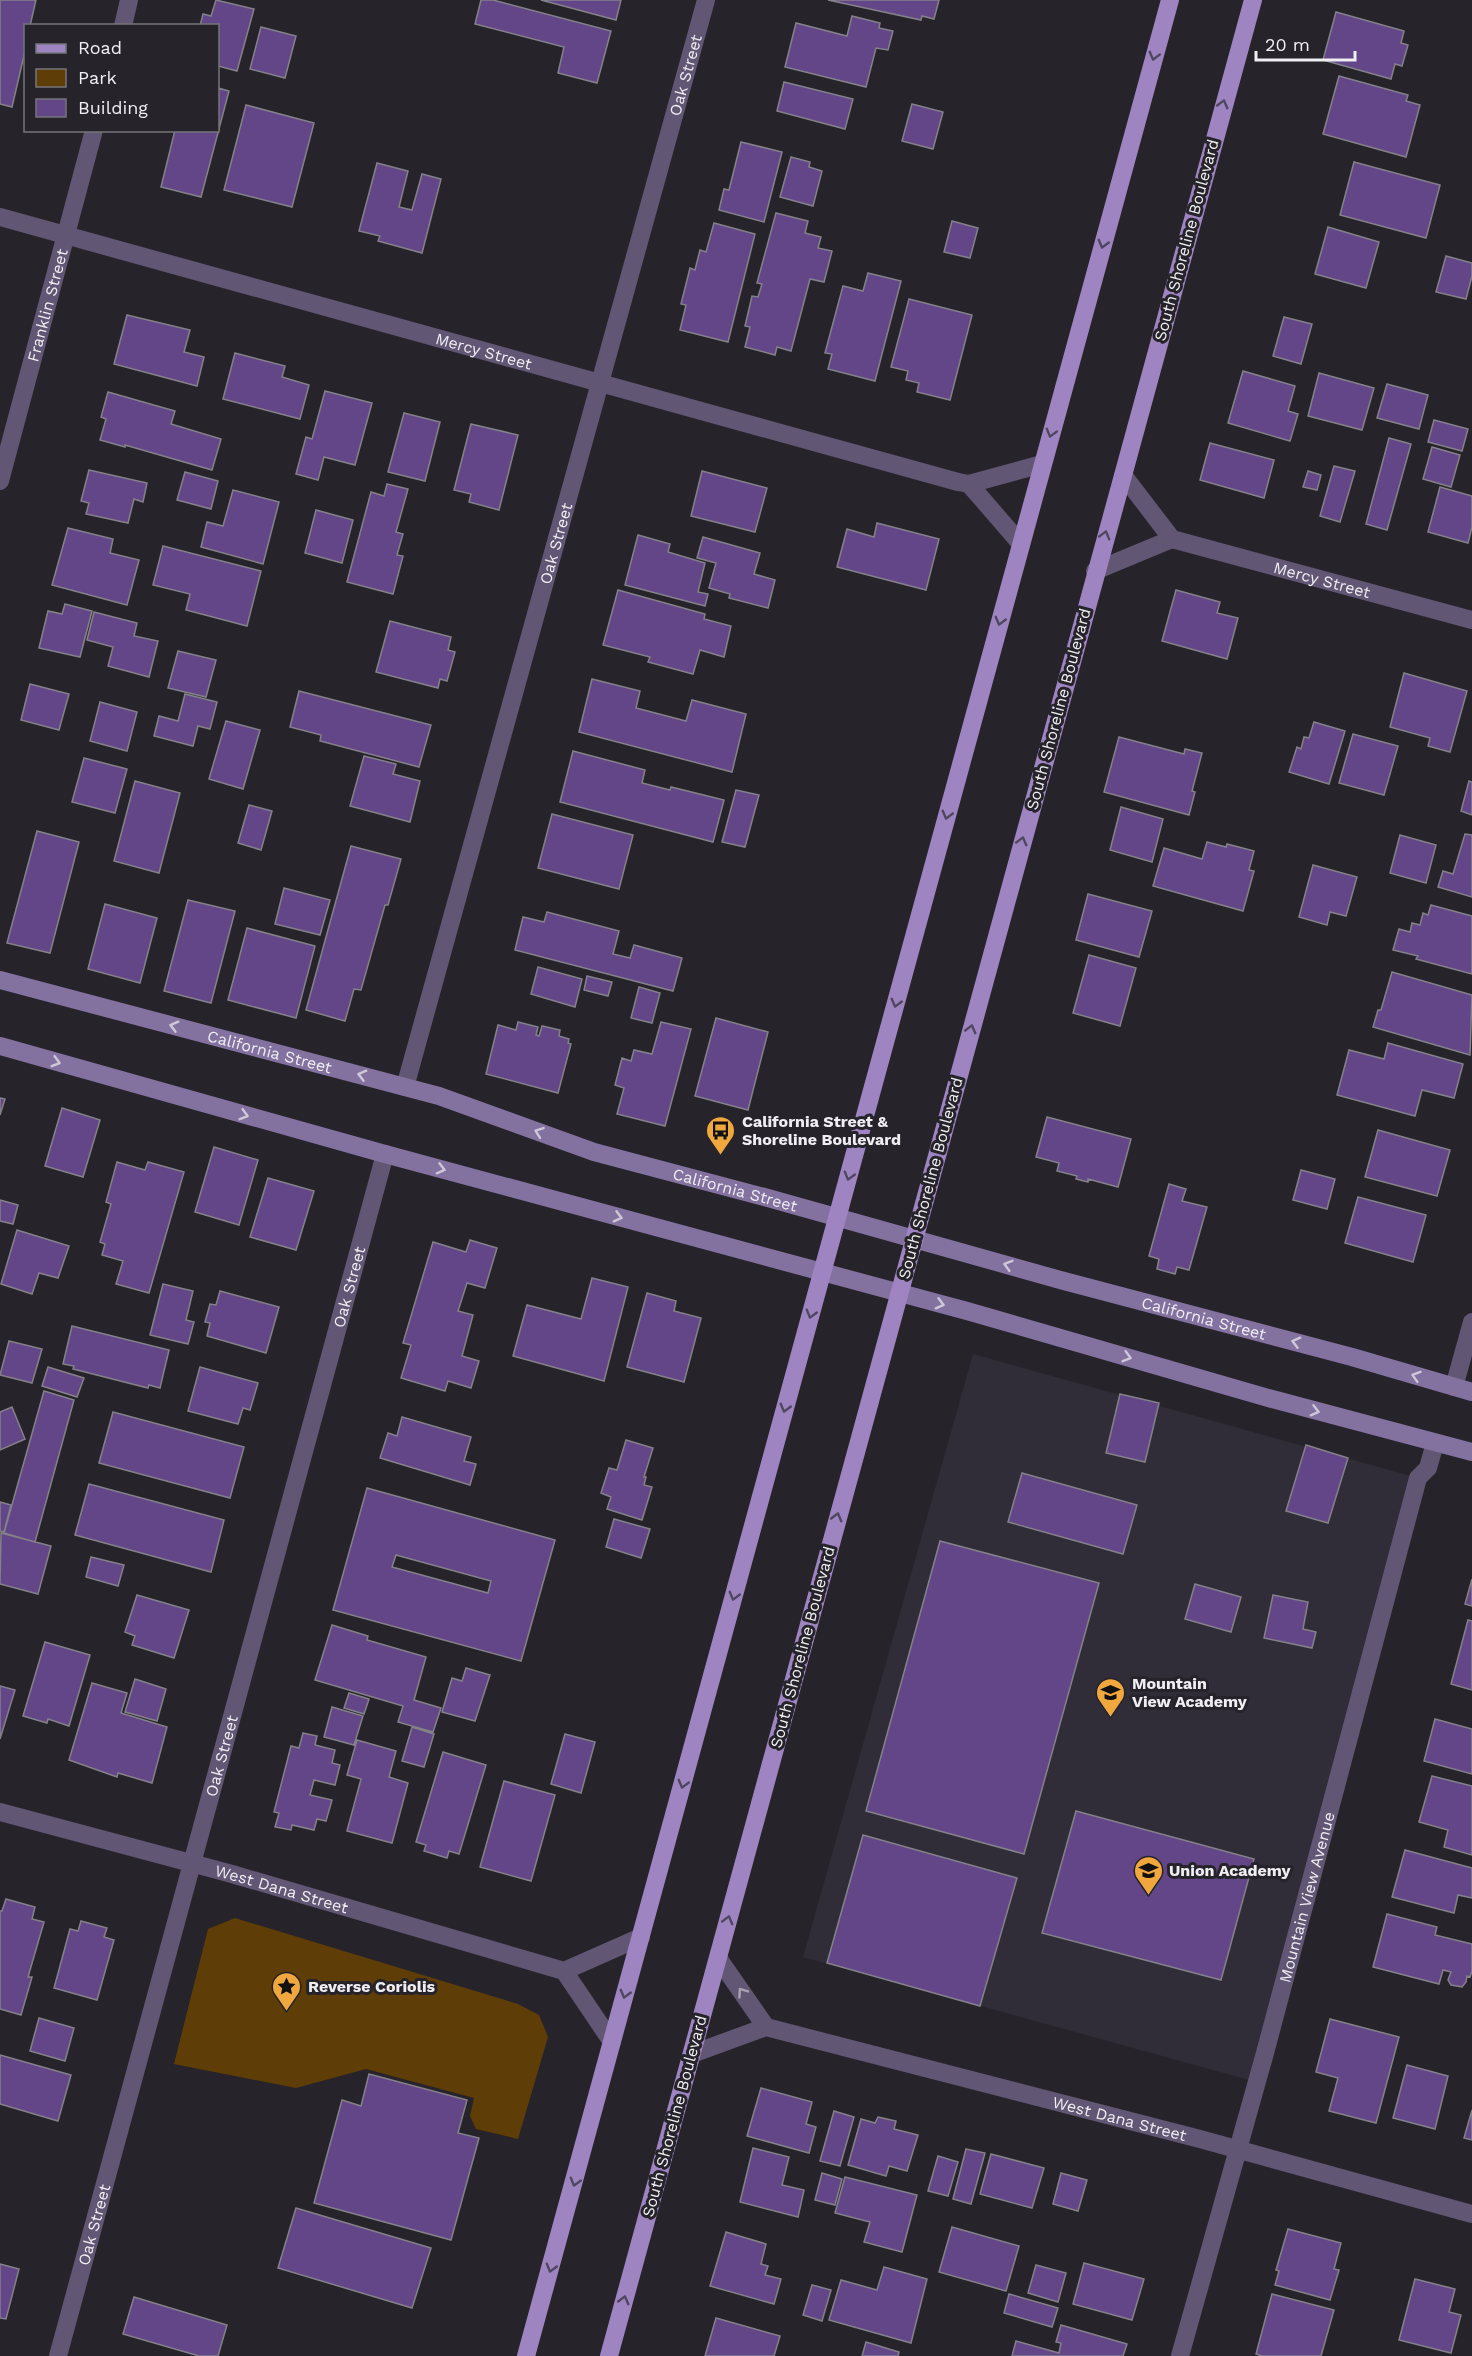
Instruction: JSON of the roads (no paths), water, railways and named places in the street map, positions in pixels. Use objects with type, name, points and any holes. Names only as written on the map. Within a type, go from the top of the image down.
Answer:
[{"type":"main road","points":[[526,2356],[1170,0]]},
{"type":"main road","name":"South Shoreline Boulevard","points":[[609,2356],[1095,571],[1253,0]]},
{"type":"main road","name":"California Street","points":[[0,980],[439,1096],[594,1152],[1064,1281],[1352,1357],[1463,1390]]},
{"type":"main road","points":[[0,1046],[385,1154],[899,1293],[1272,1399],[1472,1452]]},
{"type":"street","points":[[123,24],[129,0]]},
{"type":"street","name":"Oak Street","points":[[405,1087],[706,0]]},
{"type":"street","name":"Franklin Street","points":[[0,481],[93,132]]},
{"type":"street","name":"Mercy Street","points":[[0,217],[969,484]]},
{"type":"street","points":[[1021,544],[969,484],[1042,464]]},
{"type":"street","points":[[1095,571],[1172,539],[1123,475]]},
{"type":"street","name":"Mercy Street","points":[[1172,539],[1472,620]]},
{"type":"street","name":"Oak Street","points":[[58,2356],[385,1154]]},
{"type":"street","points":[[1463,1390],[1472,1322]]},
{"type":"street","name":"Mountain View Avenue","points":[[1180,2356],[1239,2150],[1418,1478],[1428,1468],[1435,1443]]},
{"type":"street","name":"West Dana Street","points":[[0,1812],[191,1863],[564,1971]]},
{"type":"street","points":[[612,2042],[564,1971],[641,1937]]},
{"type":"street","points":[[692,2054],[766,2027],[718,1958]]},
{"type":"street","name":"West Dana Street","points":[[766,2027],[1239,2150],[1472,2214]]},
{"type":"place","name":"California Street & Shoreline Boulevard","points":[[721,1156]]},
{"type":"place","name":"Mountain View Academy","points":[[1111,1718]]},
{"type":"place","name":"Union Academy","points":[[1148,1896]]},
{"type":"place","name":"Reverse Coriolis","points":[[287,2012]]}]
